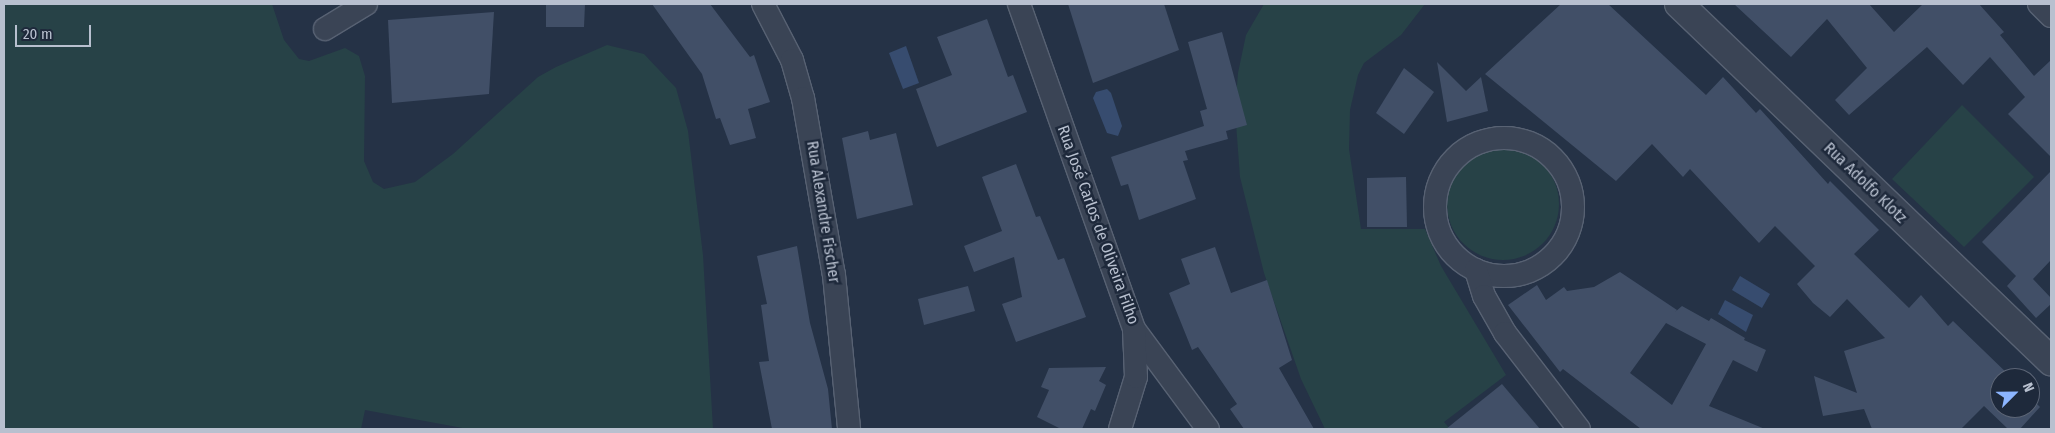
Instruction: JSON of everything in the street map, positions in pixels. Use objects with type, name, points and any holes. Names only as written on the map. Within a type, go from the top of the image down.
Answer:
[{"type":"street","points":[[325,29],[366,4]]},
{"type":"street","name":"Rua Alexandre Fischer","points":[[763,4],[792,60],[802,98],[834,275],[849,429]]},
{"type":"street","name":"Rua José Carlos de Oliveira Filho","points":[[1019,4],[1134,329],[1208,429]]},
{"type":"street","name":"Rua Adolfo Klotz","points":[[1679,4],[2051,362]]},
{"type":"street","points":[[2039,4],[2051,16]]},
{"type":"street","points":[[1476,270],[1502,276],[1529,272],[1552,257],[1567,235],[1573,208],[1568,182],[1554,159],[1532,143],[1507,137],[1483,140],[1462,151],[1440,179],[1435,215],[1442,237],[1456,257],[1476,270],[1484,296],[1505,334],[1579,429]]},
{"type":"street","points":[[1120,429],[1136,377],[1134,329]]},
{"type":"green space","points":[[4,4],[272,4],[284,40],[299,59],[309,61],[345,48],[359,56],[365,76],[364,161],[373,182],[384,189],[415,182],[453,154],[538,77],[556,67],[607,45],[644,54],[676,88],[688,131],[703,255],[713,429],[468,429],[365,410],[361,429],[4,429]]},
{"type":"green space","points":[[1264,4],[1425,4],[1401,35],[1364,63],[1358,75],[1350,110],[1349,149],[1361,229],[1425,229],[1441,266],[1506,375],[1444,422],[1450,429],[1325,429],[1301,379],[1264,273],[1240,177],[1235,110],[1238,73],[1246,35]]},
{"type":"green space","points":[[1962,105],[2034,177],[1964,247],[1892,179]]},
{"type":"green space","points":[[1503,148],[1524,153],[1542,165],[1554,183],[1559,204],[1554,225],[1542,243],[1524,255],[1503,260],[1482,255],[1464,243],[1452,225],[1447,204],[1452,183],[1464,165],[1482,153]]},
{"type":"water","points":[[906,46],[919,83],[903,89],[889,53]]},
{"type":"water","points":[[1107,89],[1111,93],[1122,126],[1118,136],[1107,133],[1093,98],[1096,92]]},
{"type":"water","points":[[1740,276],[1770,294],[1762,308],[1732,290]]},
{"type":"water","points":[[1725,300],[1753,315],[1746,332],[1718,314]]},
{"type":"building","points":[[546,4],[585,4],[584,27],[546,27]]},
{"type":"building","points":[[652,4],[710,4],[750,57],[754,55],[770,102],[748,109],[756,138],[730,145],[720,118],[716,119],[702,74]]},
{"type":"building","points":[[1068,4],[1164,4],[1179,50],[1093,83]]},
{"type":"building","points":[[1561,4],[1608,4],[1706,95],[1723,77],[1756,113],[1760,109],[1828,184],[1830,181],[1879,230],[1854,254],[1909,308],[1921,295],[1948,326],[1953,321],[2002,368],[1990,368],[1990,412],[1984,406],[1961,429],[1872,429],[1864,409],[1823,416],[1814,376],[1857,393],[1844,351],[1885,338],[1847,299],[1830,317],[1813,303],[1797,284],[1815,266],[1775,226],[1759,243],[1690,169],[1683,177],[1652,144],[1616,181],[1485,74]]},
{"type":"building","points":[[1734,4],[1869,4],[1894,32],[1923,4],[1979,4],[2004,32],[2000,35],[2034,76],[2051,60],[2051,157],[2008,114],[2025,97],[1990,57],[1963,85],[1927,47],[1849,115],[1835,100],[1867,68],[1827,19],[1791,57]]},
{"type":"building","points":[[494,12],[489,94],[392,103],[388,20]]},
{"type":"building","points":[[987,19],[1008,77],[1013,75],[1027,112],[937,147],[916,89],[952,75],[937,37]]},
{"type":"building","points":[[1222,32],[1247,125],[1226,131],[1228,139],[1185,151],[1188,160],[1183,161],[1196,199],[1139,220],[1128,184],[1121,186],[1111,157],[1204,126],[1200,111],[1207,109],[1188,42]]},
{"type":"building","points":[[1437,62],[1466,91],[1481,77],[1488,111],[1447,122]]},
{"type":"building","points":[[1404,68],[1434,92],[1404,134],[1376,113]]},
{"type":"building","points":[[868,131],[870,140],[896,133],[913,205],[857,219],[842,138]]},
{"type":"building","points":[[1016,164],[1036,217],[1040,216],[1058,260],[1064,258],[1086,317],[1016,342],[1002,304],[1022,297],[1014,257],[974,272],[964,246],[1002,231],[982,177]]},
{"type":"building","points":[[2051,171],[2051,260],[2033,279],[2051,298],[2051,304],[2036,318],[2007,286],[2016,276],[1982,242]]},
{"type":"building","points":[[1406,177],[1407,227],[1367,227],[1367,178]]},
{"type":"building","points":[[797,246],[810,323],[828,389],[832,429],[772,429],[759,362],[769,361],[761,305],[767,304],[757,256]]},
{"type":"building","points":[[1215,247],[1231,293],[1267,280],[1292,360],[1279,368],[1314,429],[1244,429],[1230,409],[1237,404],[1198,347],[1192,350],[1169,293],[1190,284],[1181,259]]},
{"type":"building","points":[[1620,272],[1677,310],[1675,312],[1682,306],[1709,321],[1711,318],[1745,338],[1744,340],[1766,350],[1757,372],[1733,360],[1709,406],[1765,429],[1641,429],[1563,369],[1560,372],[1508,305],[1537,285],[1546,300],[1564,287],[1567,291],[1594,287]],"holes":[[[1666,323],[1706,344],[1672,405],[1630,373]]]},
{"type":"building","points":[[968,286],[975,311],[924,325],[918,299]]},
{"type":"building","points":[[1106,367],[1099,381],[1106,385],[1095,411],[1091,409],[1082,429],[1061,429],[1037,417],[1049,390],[1041,387],[1049,368]]},
{"type":"building","points":[[1502,384],[1540,429],[1446,429]]},
{"type":"building","points":[[1997,418],[2030,418],[2020,429],[2008,429]]}]
